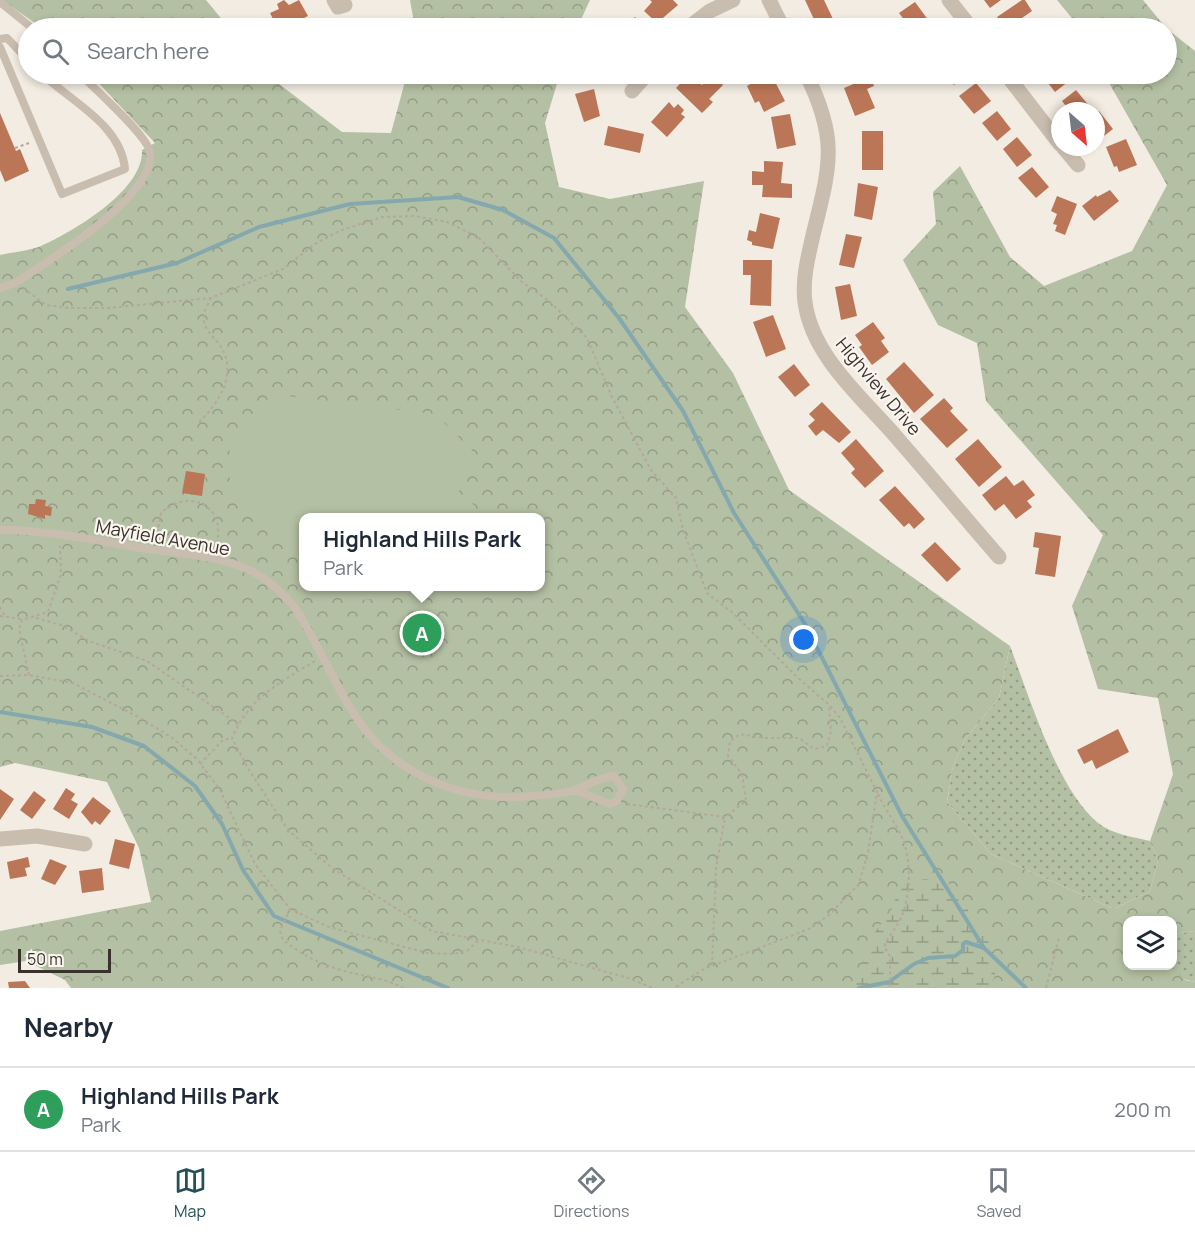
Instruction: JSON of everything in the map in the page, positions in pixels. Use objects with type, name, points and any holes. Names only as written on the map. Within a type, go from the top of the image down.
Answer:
[{"type":"street","points":[[701,18],[733,0]]},
{"type":"street","points":[[769,0],[778,18]]},
{"type":"street","points":[[949,0],[963,18]]},
{"type":"street","points":[[632,91],[638,84]]},
{"type":"street","name":"Highview Drive","points":[[811,84],[824,113],[830,148],[827,178],[806,268],[805,300],[814,334],[845,379],[999,557]]},
{"type":"street","points":[[1014,84],[1051,132]]},
{"type":"street","points":[[1070,156],[1078,165]]},
{"type":"street","points":[[0,839],[37,836],[85,844]]},
{"type":"lane","points":[[0,2],[20,18]]},
{"type":"lane","points":[[0,39],[7,38],[18,50]]},
{"type":"lane","points":[[0,47],[62,194],[124,170],[123,154],[111,131],[54,84]]},
{"type":"lane","points":[[0,288],[15,283],[56,256],[119,208],[148,171],[150,151],[142,135],[90,84]]},
{"type":"lane","name":"Mayfield Avenue","points":[[0,530],[40,531],[214,558],[251,571],[282,593],[303,621],[348,705],[366,732],[388,754],[413,772],[452,789],[488,796],[516,797],[575,790],[599,779],[614,776],[623,789],[616,802]]},
{"type":"lane","points":[[575,790],[604,803],[616,802]]},
{"type":"path","points":[[15,283],[46,305],[69,308],[108,308],[211,298],[283,269],[315,244],[339,231],[382,217],[415,216],[447,222],[478,237],[522,282],[549,301],[587,338],[611,395],[651,470],[676,498],[683,530],[707,593],[734,614],[830,705],[840,718],[888,816],[901,835],[906,849],[909,879],[901,919],[889,934],[884,947],[890,956],[890,988]]},
{"type":"path","points":[[199,422],[210,412],[228,377],[228,360],[220,345],[207,330],[204,315],[211,298]]},
{"type":"path","points":[[154,550],[161,513],[172,505],[189,500],[201,503],[214,515],[218,528],[214,558]]},
{"type":"path","points":[[0,616],[22,620],[36,618],[48,612],[61,574],[59,534]]},
{"type":"path","points":[[0,607],[4,616]]},
{"type":"path","points":[[36,618],[61,625],[89,641],[147,661],[238,724]]},
{"type":"path","points":[[22,620],[19,629],[29,675]]},
{"type":"path","points":[[232,738],[238,724],[256,699],[323,656]]},
{"type":"path","points":[[0,676],[29,675],[73,683],[171,737],[200,764],[220,790],[255,864],[290,909],[329,927],[427,953],[453,954],[467,951],[479,940]]},
{"type":"path","points":[[712,966],[716,868],[725,817],[746,801],[742,774],[728,756],[730,741],[740,734],[799,738],[814,749],[827,746],[831,731],[830,705]]},
{"type":"path","points":[[200,764],[224,740],[232,738]]},
{"type":"path","points":[[232,738],[249,770],[288,830],[332,868],[432,931],[518,947],[628,978],[653,988]]},
{"type":"path","points":[[674,988],[712,966],[809,929],[844,900],[859,884],[868,852],[877,792]]},
{"type":"path","points":[[616,802],[725,817]]},
{"type":"path","points":[[290,909],[288,918],[280,931],[283,940],[314,960],[349,972],[380,976],[403,988]]},
{"type":"path","points":[[1046,988],[1059,938]]},
{"type":"green space","points":[[2,0],[206,0],[221,18],[28,18]]},
{"type":"green space","points":[[410,0],[590,0],[582,18],[413,18]]},
{"type":"green space","points":[[1057,0],[1143,0],[1158,18],[1072,18]]},
{"type":"green space","points":[[1177,37],[1195,51],[1195,931],[1177,933],[1177,916],[1123,916],[1123,970],[1175,970],[1185,980],[1195,982],[1195,988],[71,988],[65,980],[26,961],[0,965],[0,931],[151,902],[139,848],[107,782],[15,763],[0,767],[0,255],[41,246],[88,220],[120,194],[132,180],[140,165],[142,150],[155,143],[99,84],[279,84],[342,132],[391,133],[404,84],[557,84],[545,123],[559,187],[610,199],[704,181],[685,307],[733,373],[789,490],[1010,646],[999,698],[966,738],[953,766],[947,802],[991,854],[1114,909],[1150,891],[1158,861],[1150,841],[1173,774],[1158,698],[1098,689],[1072,606],[1103,535],[986,401],[977,343],[938,325],[903,260],[936,224],[933,192],[960,166],[1010,257],[1044,286],[1132,251],[1167,185],[1110,84],[1177,84]]},
{"type":"green space","points":[[272,394],[435,414],[479,457],[452,503],[461,494],[476,507],[471,513],[299,513],[299,550],[235,496],[228,472],[230,446]]},
{"type":"green space","points":[[350,591],[381,591],[374,599],[361,600]]},
{"type":"green space","points":[[1010,646],[1035,715],[1057,765],[1083,808],[1098,823],[1110,830],[1150,841],[1158,861],[1150,891],[1114,909],[991,854],[947,802],[953,766],[966,738],[999,698]]},
{"type":"green space","points":[[925,879],[948,883],[986,935],[998,962],[992,986],[852,988],[875,932],[891,911],[901,884]]},
{"type":"green space","points":[[1195,931],[1195,982],[1161,970],[1177,970],[1177,933]]},
{"type":"building","points":[[284,0],[289,5],[299,0],[308,16],[272,18],[270,13],[279,9],[277,4]]},
{"type":"building","points":[[650,0],[673,0],[678,5],[663,18],[652,18],[644,11],[652,2]]},
{"type":"building","points":[[805,0],[824,0],[833,18],[813,18]]},
{"type":"building","points":[[984,0],[1001,0],[990,8]]},
{"type":"building","points":[[1022,0],[1025,0],[1032,11],[1022,18],[997,17]]},
{"type":"building","points":[[915,2],[927,18],[903,18],[899,13]]},
{"type":"building","points":[[680,84],[723,85],[709,99],[713,102],[702,113],[676,88]]},
{"type":"building","points":[[776,84],[785,101],[764,112],[759,101],[755,103],[747,86]]},
{"type":"building","points":[[853,84],[873,84],[874,86],[867,89],[875,108],[855,116],[844,88]]},
{"type":"building","points":[[977,84],[991,101],[974,114],[959,96]]},
{"type":"building","points":[[1049,84],[1065,84],[1055,92]]},
{"type":"building","points":[[594,89],[600,116],[584,122],[575,94]]},
{"type":"building","points":[[1076,90],[1086,102],[1063,102]]},
{"type":"building","points":[[669,102],[674,108],[678,104],[684,110],[681,114],[685,117],[667,137],[651,122]]},
{"type":"building","points":[[997,111],[1011,129],[997,141],[982,123]]},
{"type":"building","points":[[0,113],[16,151],[20,149],[29,171],[5,182],[0,170]]},
{"type":"building","points":[[790,114],[796,145],[777,149],[771,117]]},
{"type":"building","points":[[1105,119],[1113,129],[1105,135]]},
{"type":"building","points":[[608,126],[644,134],[640,153],[604,145]]},
{"type":"building","points":[[862,131],[883,131],[883,170],[862,170]]},
{"type":"building","points":[[1017,137],[1032,155],[1017,167],[1003,149]]},
{"type":"building","points":[[1126,139],[1137,165],[1119,172],[1117,166],[1114,167],[1106,147]]},
{"type":"building","points":[[764,161],[783,162],[781,183],[792,184],[792,198],[762,197],[763,185],[752,185],[752,171],[764,172]]},
{"type":"building","points":[[1032,167],[1049,187],[1036,198],[1018,178]]},
{"type":"building","points":[[858,183],[878,187],[872,220],[854,216]]},
{"type":"building","points":[[1110,190],[1119,201],[1094,221],[1082,206],[1096,195],[1097,197]]},
{"type":"building","points":[[1057,196],[1077,204],[1065,235],[1055,231],[1057,225],[1053,224],[1057,214],[1051,211]]},
{"type":"building","points":[[760,213],[780,218],[773,249],[752,245],[752,242],[747,240],[749,230],[756,232]]},
{"type":"building","points":[[846,234],[862,237],[854,268],[839,265]]},
{"type":"building","points":[[743,260],[772,260],[771,306],[750,305],[751,275],[743,275]]},
{"type":"building","points":[[850,284],[857,316],[841,320],[835,287]]},
{"type":"building","points":[[773,315],[786,349],[766,357],[753,322]]},
{"type":"building","points":[[873,322],[885,338],[881,341],[889,352],[872,365],[859,347],[862,345],[855,335]]},
{"type":"building","points":[[904,362],[934,395],[914,413],[886,379]]},
{"type":"building","points":[[794,364],[810,385],[795,397],[778,377]]},
{"type":"building","points":[[944,398],[953,408],[950,411],[968,430],[947,448],[920,419]]},
{"type":"building","points":[[822,402],[851,432],[839,443],[823,430],[816,436],[808,426],[815,420],[809,414]]},
{"type":"building","points":[[856,439],[884,471],[865,488],[851,473],[855,469],[841,453]]},
{"type":"building","points":[[978,439],[1002,467],[979,487],[955,459]]},
{"type":"building","points":[[186,471],[205,474],[202,496],[182,493]]},
{"type":"building","points":[[1006,476],[1014,486],[1023,480],[1035,495],[1027,501],[1032,507],[1016,519],[1004,504],[995,511],[982,495]]},
{"type":"building","points":[[895,486],[925,519],[914,529],[909,523],[904,527],[879,500]]},
{"type":"building","points":[[36,499],[46,500],[45,506],[52,507],[51,516],[45,515],[45,519],[28,514],[29,504],[35,504]]},
{"type":"building","points":[[1035,532],[1061,536],[1055,577],[1035,574],[1039,548],[1033,547]]},
{"type":"building","points":[[935,542],[961,569],[947,582],[921,555]]},
{"type":"building","points":[[1118,729],[1129,752],[1096,769],[1092,760],[1084,764],[1077,750]]},
{"type":"building","points":[[66,788],[75,794],[71,800],[78,804],[69,819],[53,809]]},
{"type":"building","points":[[0,789],[14,799],[0,820]]},
{"type":"building","points":[[34,791],[46,800],[32,819],[20,810]]},
{"type":"building","points":[[93,797],[111,811],[100,825],[95,821],[92,825],[81,812]]},
{"type":"building","points":[[115,839],[135,844],[129,869],[109,864]]},
{"type":"building","points":[[28,857],[30,867],[25,868],[27,876],[10,879],[7,862]]},
{"type":"building","points":[[50,859],[67,866],[55,885],[41,879]]},
{"type":"building","points":[[102,868],[104,890],[82,893],[79,871]]},
{"type":"building","points":[[25,981],[30,988],[9,988],[8,982]]},
{"type":"waterway","points":[[68,289],[177,263],[259,227],[350,204],[458,197],[503,210],[554,238],[619,318],[683,411],[734,513],[805,624],[902,816],[984,948],[1026,988]]},
{"type":"waterway","points":[[0,712],[92,727],[144,746],[195,786],[222,824],[243,870],[274,916],[448,988]]},
{"type":"waterway","points":[[859,988],[889,982],[914,964],[928,958],[955,956],[963,950],[963,944],[966,942],[984,948]]},
{"type":"place","name":"Highland Hills Park","points":[[422,633]]}]
